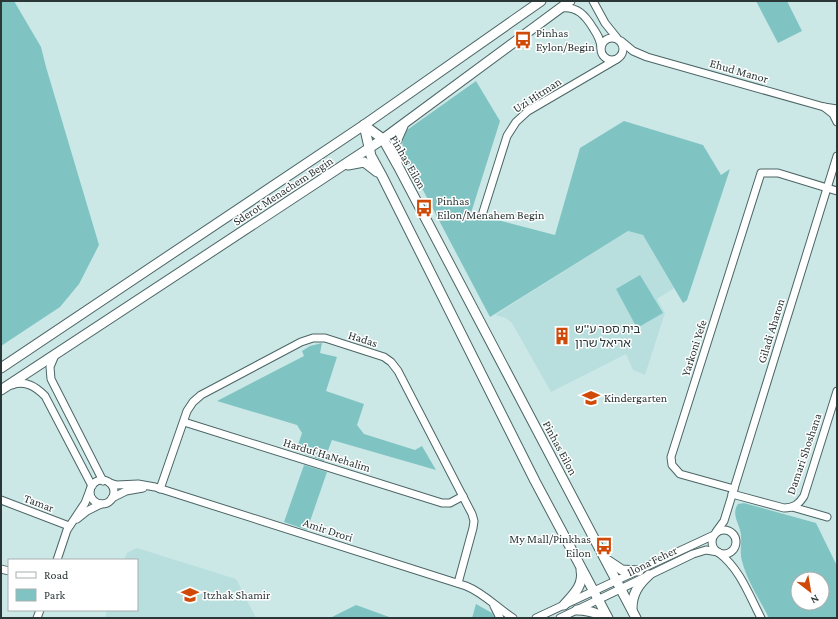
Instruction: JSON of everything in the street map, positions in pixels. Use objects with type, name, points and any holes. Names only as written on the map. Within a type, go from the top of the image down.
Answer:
[{"type":"street","name":"Sderot Menachem Begin","points":[[1,368],[364,125],[541,1]]},
{"type":"street","name":"Sderot Menachem Begin","points":[[3,389],[383,139],[570,1]]},
{"type":"street","name":"Ehud Manor","points":[[593,1],[607,26],[619,40],[633,51],[647,57]]},
{"type":"street","points":[[560,8],[572,8],[583,14],[599,37],[601,43],[600,62],[591,75]]},
{"type":"street","points":[[612,37],[619,40],[624,50],[618,58],[608,59],[601,50],[606,39],[612,37]]},
{"type":"street","name":"Ehud Manor","points":[[618,58],[634,55],[647,57],[824,107],[837,109]]},
{"type":"street","name":"Uzi Hitman","points":[[483,212],[507,136],[514,125],[528,111],[618,58]]},
{"type":"street","points":[[824,107],[833,114],[837,121]]},
{"type":"street","name":"Pinhas Eilon","points":[[364,125],[383,139],[398,166],[634,614]]},
{"type":"street","points":[[364,125],[371,156],[528,467],[608,618]]},
{"type":"street","points":[[398,166],[395,144],[403,125]]},
{"type":"street","name":"Giladi Aharon","points":[[715,534],[723,523],[837,156]]},
{"type":"street","points":[[343,166],[364,162],[382,176]]},
{"type":"street","name":"Yarkoni Yefe","points":[[733,491],[680,474],[672,465],[672,457],[761,173],[778,173],[827,188]]},
{"type":"street","points":[[827,188],[837,191]]},
{"type":"street","name":"Hadas","points":[[157,488],[190,406],[201,395],[303,341],[313,338],[323,338],[382,356],[394,365],[471,512],[474,525],[458,583]]},
{"type":"street","points":[[58,352],[54,355],[50,363],[51,379],[106,482],[114,491],[112,498],[108,502],[84,513],[69,526]]},
{"type":"street","points":[[3,389],[15,384],[24,383],[35,387],[45,396],[91,488],[90,495],[93,500],[101,504]]},
{"type":"street","name":"Damari Shoshana","points":[[733,491],[784,508],[792,507],[798,504],[804,496],[837,390]]},
{"type":"street","name":"Harduf HaNehalim","points":[[184,422],[442,503],[450,503],[463,496]]},
{"type":"street","points":[[57,559],[69,526],[85,503],[91,488],[96,482],[106,482]]},
{"type":"street","name":"Amir Drori","points":[[106,482],[117,485],[142,484],[157,488],[458,583],[475,590],[513,618]]},
{"type":"street","name":"Amir Drori","points":[[112,498],[130,490],[157,488]]},
{"type":"street","name":"Tamar","points":[[1,500],[69,526]]},
{"type":"street","points":[[792,507],[827,517]]},
{"type":"street","points":[[726,513],[728,524],[736,539],[734,556],[736,570]]},
{"type":"street","points":[[732,532],[723,530],[715,534],[712,544],[736,570],[761,618]]},
{"type":"street","name":"Ilona Feher","points":[[619,585],[639,571],[715,534]]},
{"type":"street","points":[[719,552],[728,553],[735,546]]},
{"type":"street","name":"Ilona Feher","points":[[619,585],[649,575],[695,553],[708,550],[719,552]]},
{"type":"street","points":[[604,557],[611,564],[622,570],[639,571]]},
{"type":"street","points":[[564,605],[580,585],[582,580],[580,566]]},
{"type":"street","points":[[634,614],[632,601],[634,594],[638,586],[649,575]]},
{"type":"street","points":[[536,618],[564,605],[596,596],[619,585]]},
{"type":"street","points":[[560,618],[577,610],[596,596]]},
{"type":"street","name":"Amir Drori","points":[[491,602],[500,618]]},
{"type":"street","points":[[577,610],[589,610],[598,613],[605,618]]},
{"type":"shaded area","points":[[628,231],[643,235],[674,288],[657,299],[665,313],[645,375],[633,370],[626,354],[551,392],[512,323],[506,318],[495,315]]},
{"type":"shaded area","name":"Itzhak Shamir","points":[[137,548],[236,579],[256,618],[105,618],[107,611],[138,611],[138,559],[124,559],[127,553]]},
{"type":"green space","points":[[1,1],[14,1],[41,47],[99,245],[79,284],[60,307],[1,346]]},
{"type":"green space","points":[[756,1],[787,1],[802,31],[778,43]]},
{"type":"green space","points":[[476,81],[500,121],[471,213],[555,235],[580,148],[624,121],[703,145],[721,175],[730,169],[687,300],[683,303],[643,235],[628,231],[490,317],[405,156],[402,142],[407,130]]},
{"type":"green space","points":[[640,275],[663,313],[637,328],[616,289]]},
{"type":"green space","points":[[322,343],[320,353],[337,357],[326,391],[364,404],[357,425],[364,434],[415,450],[422,446],[436,470],[332,440],[324,461],[296,451],[302,433],[297,425],[217,401],[304,356],[302,351],[310,346]]},
{"type":"green space","points":[[304,465],[327,472],[307,530],[284,522]]},
{"type":"green space","points":[[744,503],[816,523],[837,566],[837,618],[769,618],[750,583],[744,568],[741,553],[741,534],[735,514],[738,504]]},
{"type":"green space","points":[[476,604],[492,613],[495,618],[472,618]]},
{"type":"green space","points":[[356,605],[392,618],[330,618]]},
{"type":"place","name":"Pinhas Eylon/Begin","points":[[523,40]]},
{"type":"place","name":"Pinhas Eilon/Menahem Begin","points":[[424,208]]},
{"type":"place","name":"בית ספר ע''ש אריאל שרון","points":[[562,336]]},
{"type":"place","name":"Kindergarten","points":[[591,398]]},
{"type":"place","name":"My Mall/Pinkhas Eilon","points":[[604,546]]},
{"type":"place","name":"Itzhak Shamir","points":[[190,595]]}]
